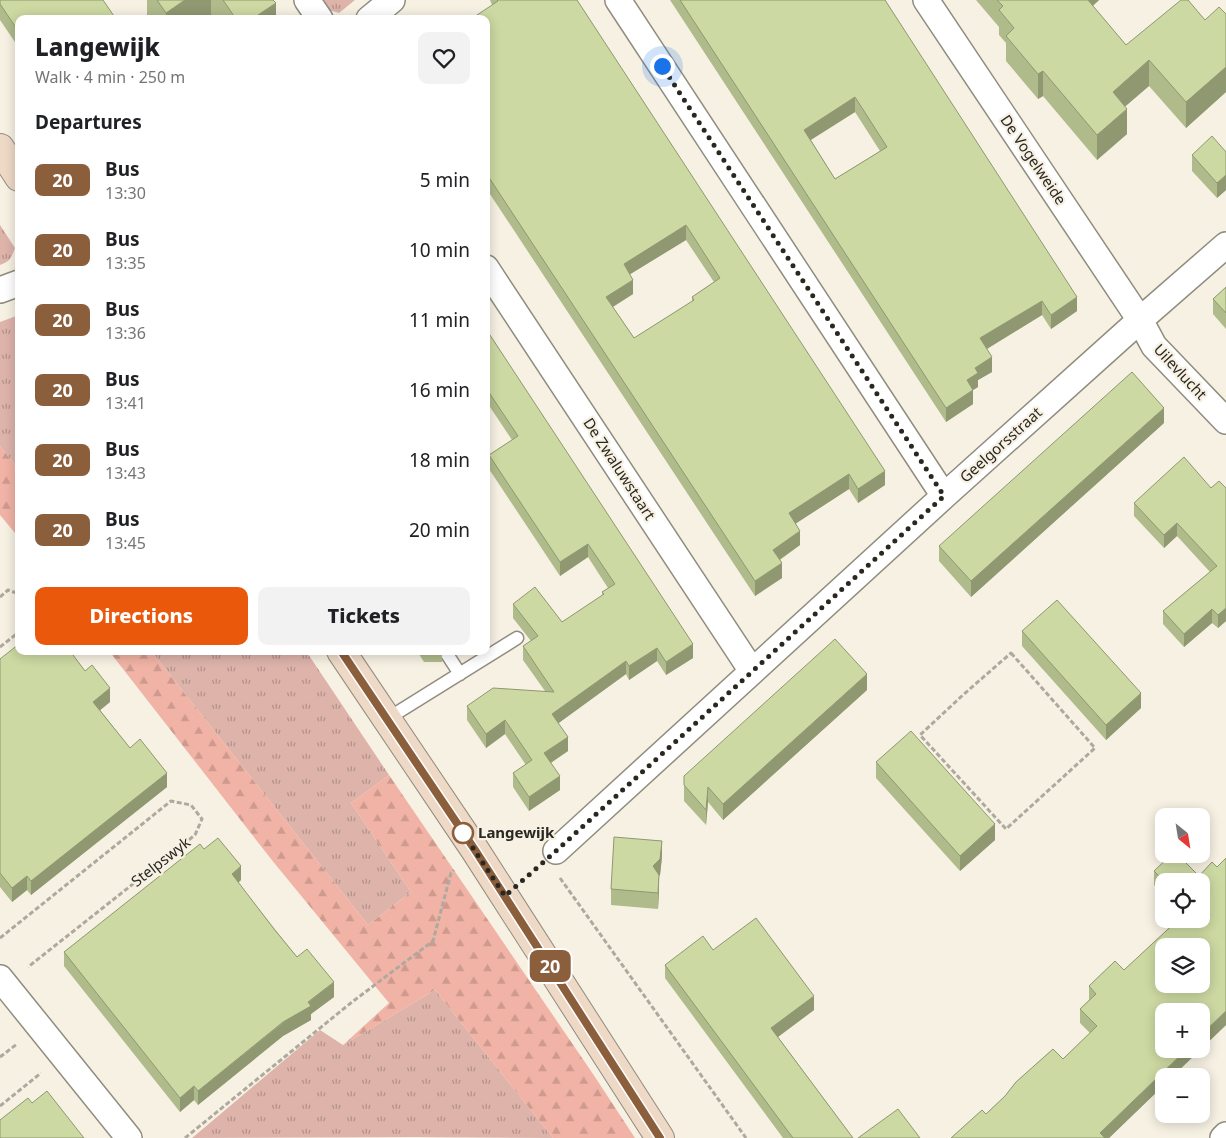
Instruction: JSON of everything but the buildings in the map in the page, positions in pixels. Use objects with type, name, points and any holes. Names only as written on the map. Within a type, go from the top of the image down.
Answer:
[{"type":"main road","points":[[0,148],[15,171]]},
{"type":"main road","points":[[344,655],[475,850],[660,1138]]},
{"type":"street","points":[[307,0],[317,15]]},
{"type":"street","points":[[375,15],[392,0]]},
{"type":"street","points":[[618,0],[944,496]]},
{"type":"street","name":"De Vogelweide","points":[[926,0],[1140,320]]},
{"type":"street","name":"Geelgorsstraat","points":[[551,855],[944,496],[1226,245]]},
{"type":"street","name":"De Zwaluwstaart","points":[[490,274],[752,671]]},
{"type":"street","points":[[0,290],[15,284]]},
{"type":"street","name":"Uilevlucht","points":[[1140,320],[1154,346],[1226,421]]},
{"type":"street","points":[[3,981],[129,1138]]},
{"type":"street","points":[[1223,1138],[1226,1135]]},
{"type":"lane","points":[[490,655],[516,638]]},
{"type":"lane","points":[[448,655],[460,674]]},
{"type":"lane","points":[[387,720],[490,655]]},
{"type":"path","points":[[0,597],[8,590],[15,593]]},
{"type":"path","points":[[0,647],[15,635]]},
{"type":"path","points":[[1012,653],[1095,748],[1006,829],[920,735],[1012,653]]},
{"type":"path","name":"Stelpswyk","points":[[0,938],[171,801],[190,805],[202,819],[195,835],[3,981]]},
{"type":"path","points":[[184,1138],[352,1002],[433,940],[451,873],[475,850]]},
{"type":"path","points":[[551,855],[600,936],[746,1138]]},
{"type":"path","points":[[0,1106],[63,1056]]},
{"type":"green space","points":[[322,0],[355,0],[339,13],[329,10]]},
{"type":"green space","points":[[0,225],[15,248],[10,259],[0,265]]},
{"type":"green space","points":[[15,316],[15,465],[0,446],[0,322]]},
{"type":"green space","points":[[0,446],[15,465],[15,533],[0,515]]},
{"type":"green space","points":[[112,655],[154,655],[368,925],[411,892],[351,803],[389,775],[635,1138],[553,1138],[435,990],[343,1045],[389,1003],[271,859]]},
{"type":"green space","points":[[154,655],[309,655],[389,775],[351,803],[411,892],[368,925]]},
{"type":"green space","points":[[435,990],[553,1138],[192,1138],[320,1030],[343,1045]]},
{"type":"bus line","name":"20","points":[[344,655],[516,912],[660,1138]]},
{"type":"place","name":"Langewijk","points":[[463,833]]},
{"type":"route","points":[[463,833],[505,896],[944,496],[662,66]]}]
